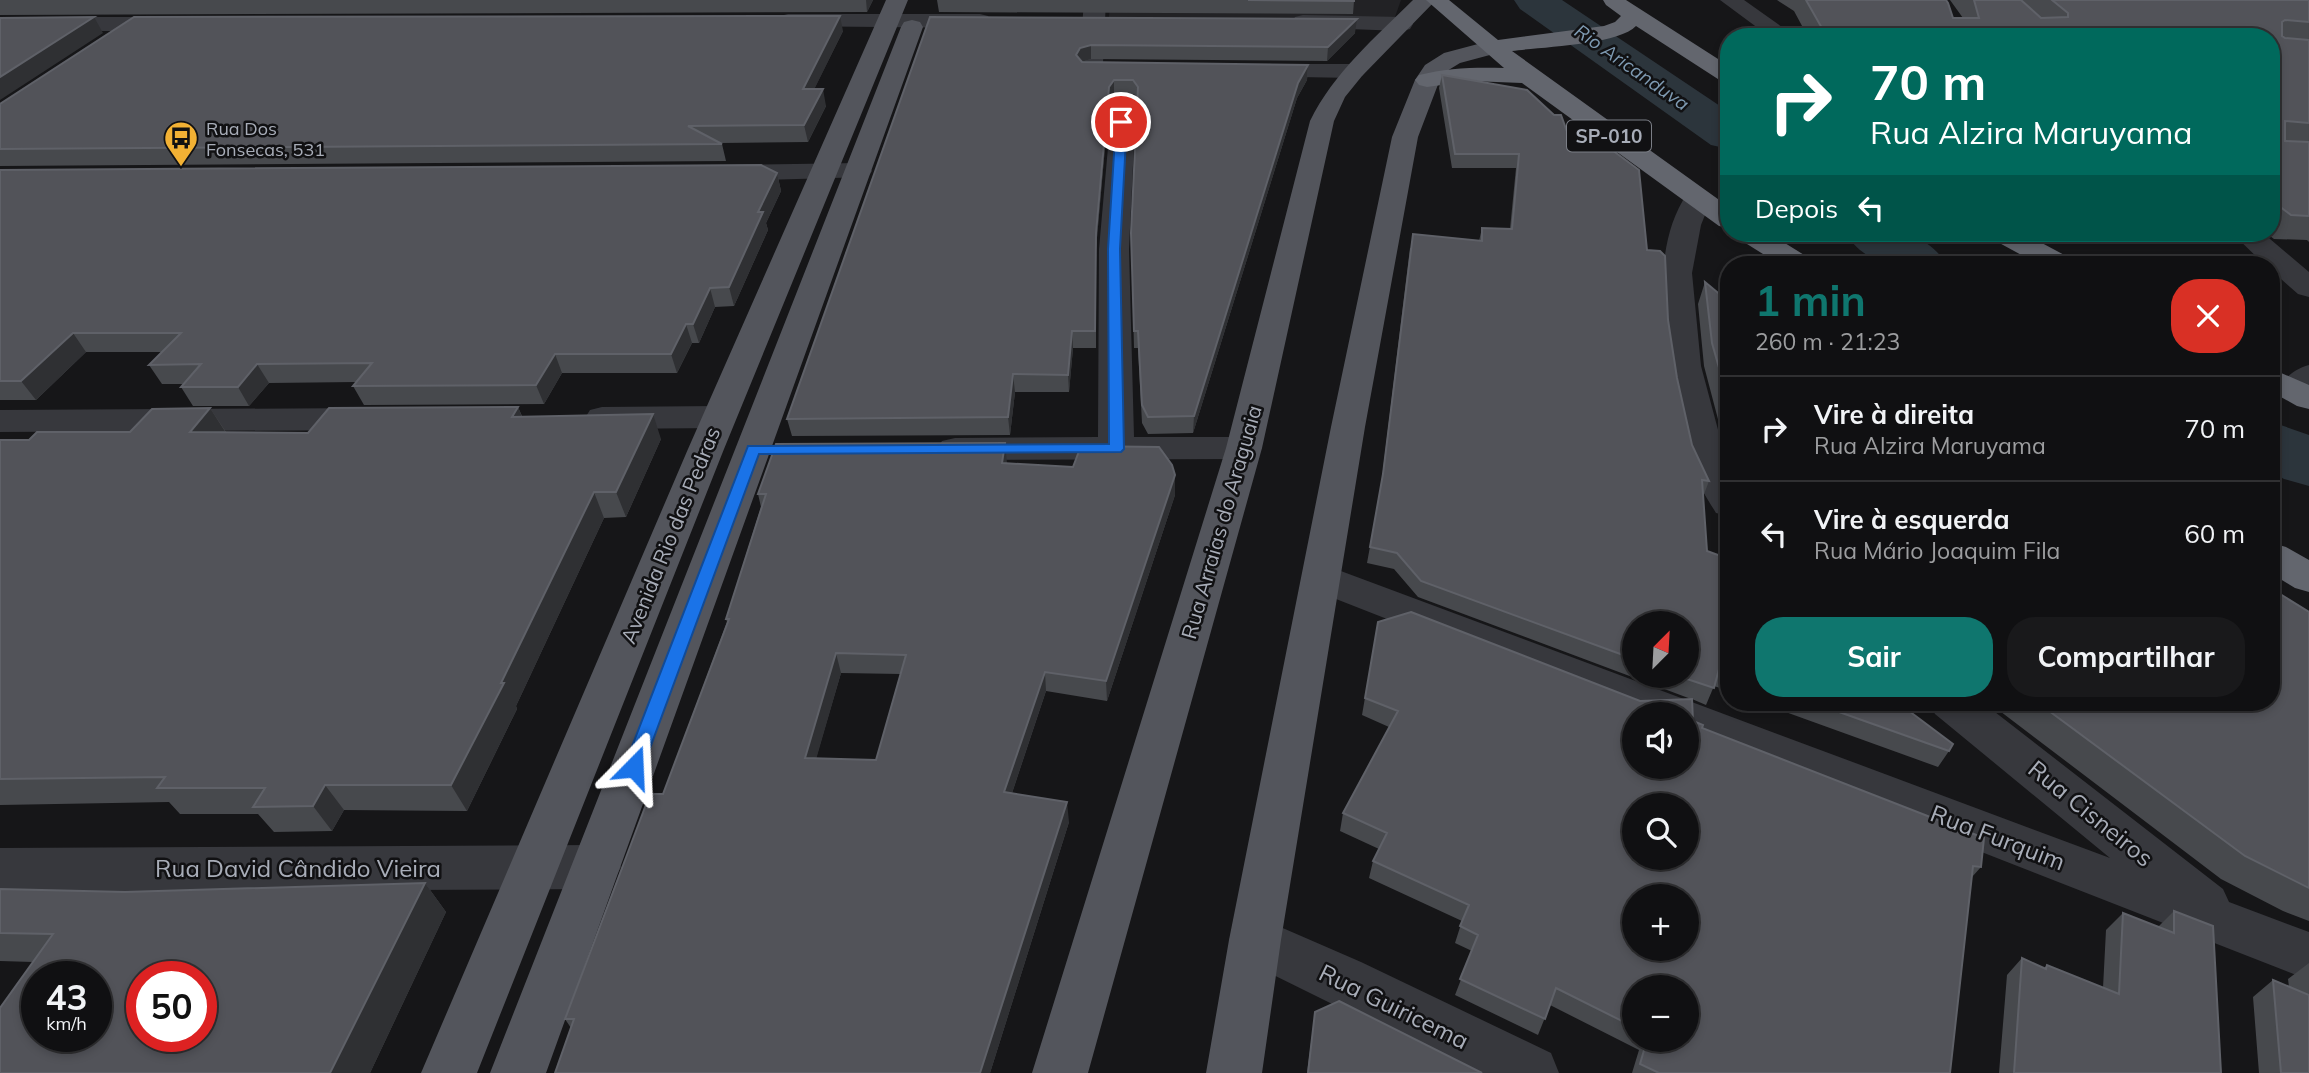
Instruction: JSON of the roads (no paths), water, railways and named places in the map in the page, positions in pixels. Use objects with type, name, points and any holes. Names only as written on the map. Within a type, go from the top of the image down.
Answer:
[{"type":"highway","name":"SP-010","points":[[1436,0],[1528,76],[1720,214]]},
{"type":"highway","points":[[1612,0],[1720,70]]},
{"type":"highway","points":[[1493,47],[1606,32],[1623,27],[1634,15]]},
{"type":"highway","points":[[1427,80],[1471,74],[1528,76]]},
{"type":"highway","points":[[1764,242],[1786,256]]},
{"type":"highway","points":[[2019,242],[2045,256]]},
{"type":"highway","points":[[2280,562],[2309,578]]},
{"type":"main road","name":"Avenida Rio das Pedras","points":[[449,1073],[719,418],[841,172],[906,10]]},
{"type":"main road","name":"Rua Arraias do Araguaia","points":[[1060,1073],[1244,448],[1322,121],[1334,96],[1354,71],[1414,12]]},
{"type":"main road","points":[[1234,1073],[1255,940],[1405,137],[1433,71],[1452,58],[1493,47]]},
{"type":"main road","name":"Avenida Rio das Pedras","points":[[518,1073],[596,867],[772,450],[841,172]]},
{"type":"street","points":[[103,46],[173,0]]},
{"type":"street","points":[[1730,0],[1772,28]]},
{"type":"street","points":[[9,24],[48,6]]},
{"type":"street","points":[[761,21],[906,10],[1003,21]]},
{"type":"street","points":[[1094,10],[1090,76],[1118,69]]},
{"type":"street","points":[[1068,21],[1094,10],[1122,21]]},
{"type":"street","points":[[1275,22],[1414,12]]},
{"type":"street","points":[[9,24],[192,23]]},
{"type":"street","points":[[1230,71],[1354,71]]},
{"type":"street","points":[[1116,449],[1114,249],[1124,102]]},
{"type":"street","points":[[698,173],[841,172]]},
{"type":"street","points":[[1698,200],[1687,225],[1677,273],[1685,366],[1708,466],[1720,488]]},
{"type":"street","points":[[2256,242],[2272,256]]},
{"type":"street","points":[[2280,263],[2309,288]]},
{"type":"street","points":[[567,418],[719,418]]},
{"type":"street","points":[[0,421],[401,419]]},
{"type":"street","points":[[926,449],[1244,448]]},
{"type":"street","points":[[1322,578],[1646,702]]},
{"type":"street","name":"Rua Cisneiros","points":[[1962,711],[2231,926]]},
{"type":"street","name":"Rua Furquim","points":[[1699,723],[2309,956]]},
{"type":"street","name":"Rua David Cândido Vieira","points":[[0,870],[596,867]]},
{"type":"street","name":"Rua Guiricema","points":[[1255,940],[1342,979],[1531,1073]]},
{"type":"waterway","name":"Rio Aricanduva","points":[[1535,0],[1720,128]]},
{"type":"waterway","name":"Rio Aricanduva","points":[[1886,242],[1906,256]]},
{"type":"waterway","name":"Rio Aricanduva","points":[[2280,448],[2309,463]]},
{"type":"place","name":"Rua Dos Fonsecas, 531","points":[[181,168]]}]
